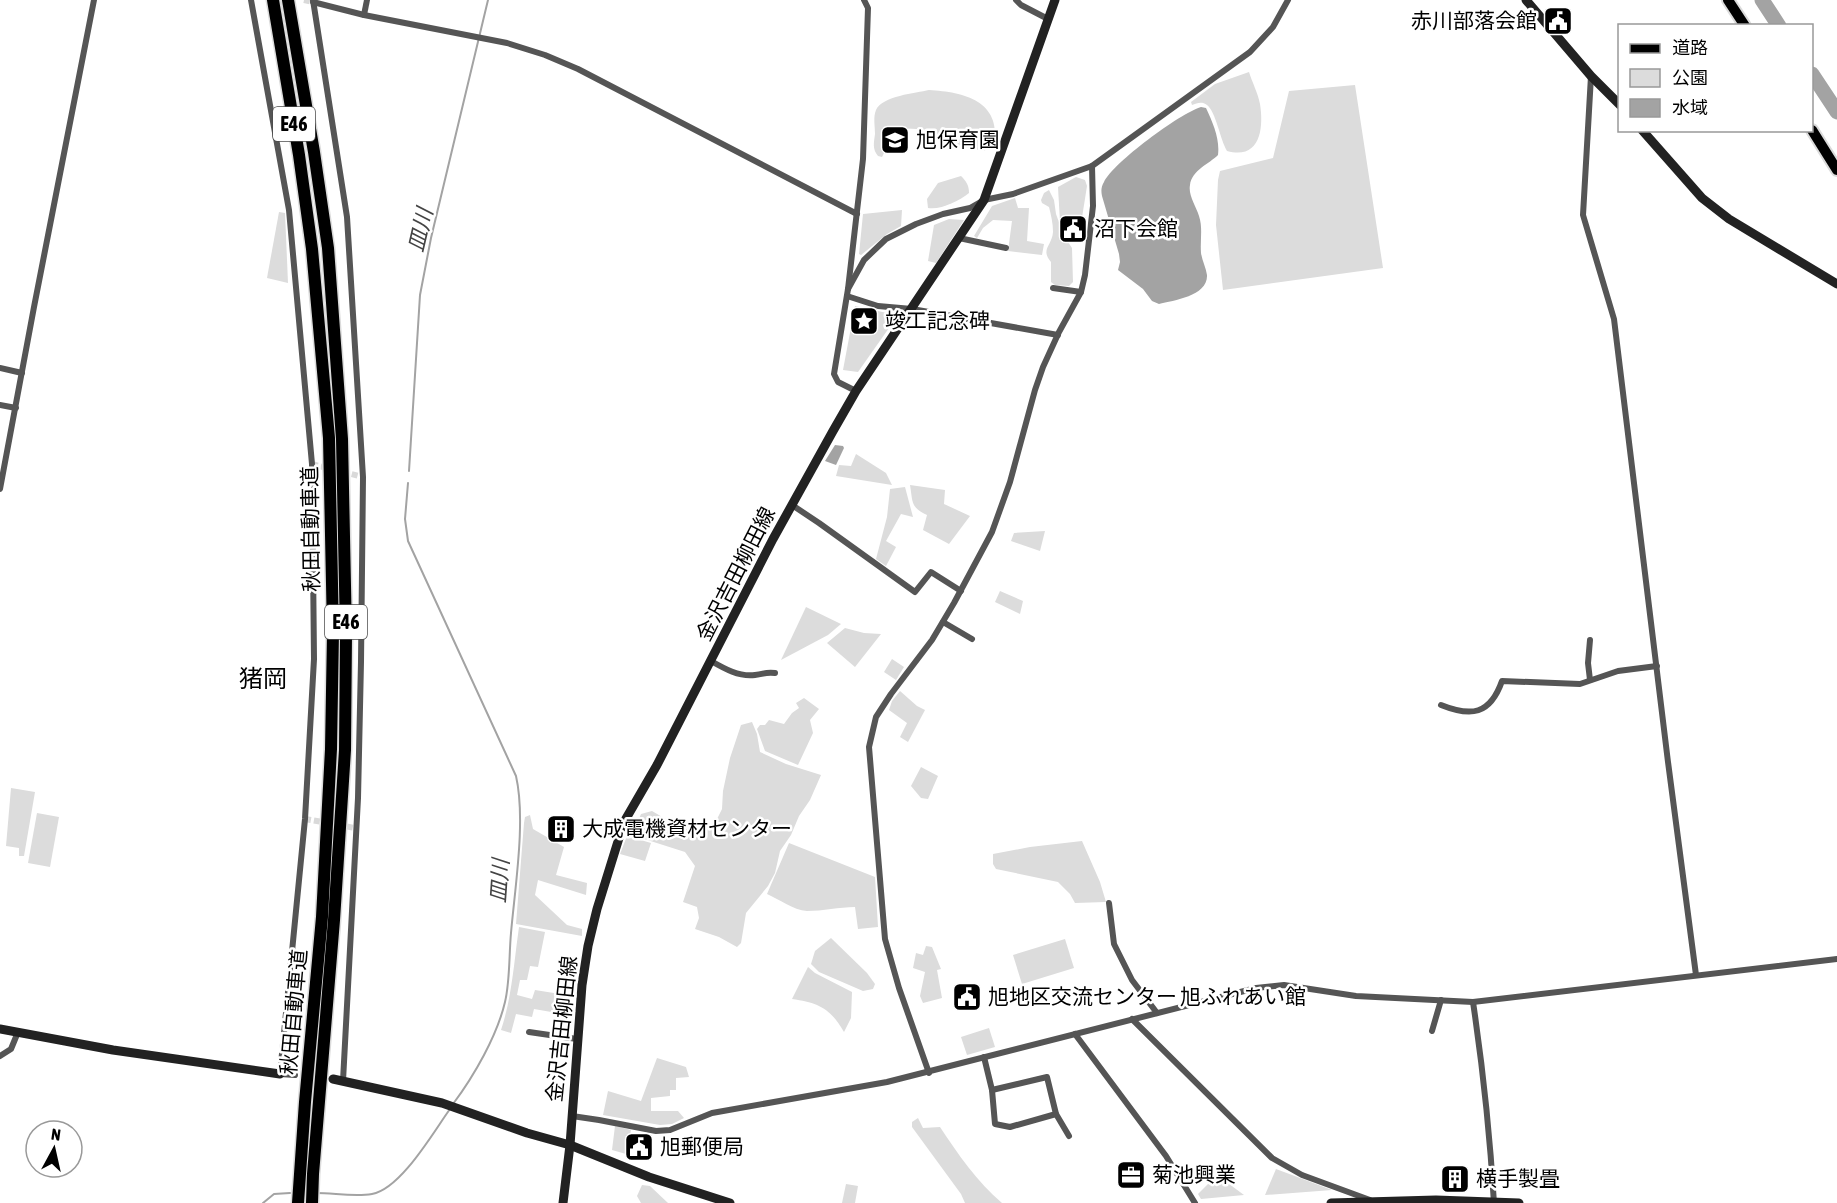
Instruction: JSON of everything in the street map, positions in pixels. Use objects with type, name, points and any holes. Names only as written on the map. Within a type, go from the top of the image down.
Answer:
[{"type":"highway","name":"秋田自動車道","points":[[273,0],[312,249],[329,438],[333,632],[331,749],[323,906],[298,1203]]},
{"type":"highway","name":"秋田自動車道","points":[[288,0],[328,248],[342,439],[346,611],[345,750],[312,1203]]},
{"type":"main road","name":"金沢吉田柳田線","points":[[563,1203],[570,1145],[582,986],[588,946],[601,894],[624,822],[657,765],[792,505],[856,391],[984,200],[1055,0]]},
{"type":"main road","points":[[1526,0],[1590,76],[1618,103]]},
{"type":"main road","points":[[1728,0],[1744,24]]},
{"type":"main road","points":[[1644,132],[1702,198],[1729,219],[1837,284]]},
{"type":"main road","points":[[1813,132],[1837,170]]},
{"type":"main road","points":[[0,1029],[113,1050],[280,1074]]},
{"type":"main road","points":[[338,1080],[442,1103],[527,1133],[570,1145],[649,1177],[730,1203]]},
{"type":"main road","points":[[1331,1203],[1519,1203]]},
{"type":"street","points":[[0,489],[94,0]]},
{"type":"street","points":[[251,0],[289,210],[312,464],[314,671],[305,819],[280,1074],[295,1075]]},
{"type":"street","points":[[364,15],[367,0]]},
{"type":"street","points":[[856,391],[838,382],[834,374],[847,292],[863,159],[868,8],[864,0]]},
{"type":"street","points":[[1016,0],[1048,19]]},
{"type":"street","points":[[847,292],[864,260],[886,239],[943,213],[970,208],[984,200],[1013,194],[1092,166],[1250,52],[1273,27],[1288,0]]},
{"type":"street","points":[[338,1080],[358,798],[363,477],[347,217],[313,1],[364,15],[516,46],[578,69],[857,214]]},
{"type":"street","points":[[1590,76],[1583,215],[1614,319],[1696,975]]},
{"type":"street","points":[[928,1073],[898,988],[885,939],[869,747],[876,717],[933,640],[992,532],[1012,474],[1043,367],[1081,292],[1093,206],[1092,166]]},
{"type":"street","points":[[959,238],[1006,248]]},
{"type":"street","points":[[1053,288],[1081,292]]},
{"type":"street","points":[[847,292],[878,306],[912,309],[1058,335]]},
{"type":"street","points":[[0,368],[22,372]]},
{"type":"street","points":[[0,405],[16,408]]},
{"type":"street","points":[[792,505],[915,592],[931,572],[961,591]]},
{"type":"street","points":[[943,622],[972,639]]},
{"type":"street","points":[[1590,640],[1588,663],[1590,680]]},
{"type":"street","points":[[711,661],[742,675],[775,673]]},
{"type":"street","points":[[1441,705],[1458,712],[1469,713],[1484,708],[1497,695],[1502,681],[1580,684],[1618,671],[1657,666]]},
{"type":"street","points":[[1109,903],[1114,944],[1132,980],[1157,1013]]},
{"type":"street","points":[[572,1116],[656,1131],[670,1130],[712,1113],[928,1073],[1256,988],[1284,985],[1356,996],[1473,1002],[1837,959]]},
{"type":"street","points":[[1432,1031],[1441,1000]]},
{"type":"street","points":[[1473,1002],[1481,1058],[1494,1202]]},
{"type":"street","points":[[1132,1019],[1272,1158],[1302,1175],[1377,1202]]},
{"type":"street","points":[[0,1056],[11,1049],[18,1032]]},
{"type":"street","points":[[529,1032],[577,1039]]},
{"type":"street","points":[[1075,1035],[1166,1156],[1195,1203]]},
{"type":"street","points":[[984,1057],[992,1090],[995,1124],[1010,1127],[1056,1114]]},
{"type":"street","points":[[992,1090],[1047,1077],[1056,1114],[1069,1136]]},
{"type":"green space","points":[[1249,72],[1260,104],[1260,132],[1253,147],[1247,151],[1238,153],[1227,151],[1210,108],[1203,103],[1192,105],[1191,102],[1215,84]]},
{"type":"green space","points":[[1355,85],[1383,268],[1223,290],[1216,225],[1220,171],[1273,158],[1289,91]]},
{"type":"green space","points":[[929,90],[955,93],[978,102],[992,118],[995,130],[994,145],[984,151],[948,145],[933,130],[899,128],[889,137],[882,157],[878,156],[874,145],[874,119],[879,105],[892,98]]},
{"type":"green space","points":[[961,176],[967,183],[969,193],[950,204],[928,208],[927,199],[938,183]]},
{"type":"green space","points":[[1076,177],[1085,180],[1087,186],[1081,224],[1060,222],[1058,187]]},
{"type":"green space","points":[[1049,190],[1064,236],[1072,248],[1073,282],[1069,286],[1055,285],[1051,282],[1051,262],[1047,250],[1052,237],[1053,225],[1049,207],[1041,200],[1044,193]]},
{"type":"green space","points":[[1015,198],[1018,208],[1029,208],[1027,241],[1044,244],[1042,255],[1008,251],[1012,221],[993,220],[983,228],[977,238],[974,236],[992,206]]},
{"type":"green space","points":[[902,210],[901,226],[861,255],[859,254],[863,214]]},
{"type":"green space","points":[[279,212],[285,213],[288,283],[267,278]]},
{"type":"green space","points":[[949,219],[964,220],[936,263],[928,261],[934,225]]},
{"type":"green space","points":[[855,306],[887,313],[896,318],[858,372],[843,370]]},
{"type":"green space","points":[[856,454],[886,473],[892,485],[836,476],[839,465],[851,466]]},
{"type":"green space","points":[[910,485],[945,490],[944,504],[970,516],[949,544],[923,530],[927,515],[915,506]]},
{"type":"green space","points":[[905,487],[913,517],[901,514],[886,541],[896,547],[886,566],[876,559],[887,517],[890,489]]},
{"type":"green space","points":[[1045,531],[1040,551],[1011,541],[1014,533]]},
{"type":"green space","points":[[1000,591],[1023,601],[1020,614],[995,602]]},
{"type":"green space","points":[[806,607],[841,624],[828,635],[781,660]]},
{"type":"green space","points":[[845,628],[864,633],[881,634],[855,667],[827,643]]},
{"type":"green space","points":[[892,659],[904,667],[896,680],[884,672]]},
{"type":"green space","points":[[900,691],[925,710],[908,742],[900,737],[907,723],[889,710],[892,701]]},
{"type":"green space","points":[[804,698],[819,709],[810,720],[813,733],[798,765],[765,751],[757,729],[769,720],[784,724],[799,708],[796,703]]},
{"type":"green space","points":[[752,722],[760,752],[786,764],[821,775],[810,800],[780,851],[775,873],[768,886],[746,913],[741,943],[737,947],[719,937],[695,929],[699,918],[697,907],[683,902],[695,866],[685,852],[638,837],[635,828],[641,814],[652,811],[681,828],[697,831],[715,823],[722,809],[723,791],[730,758],[741,725]]},
{"type":"green space","points":[[921,767],[938,776],[928,799],[921,798],[911,786]]},
{"type":"green space","points":[[11,788],[35,792],[24,856],[19,856],[19,848],[6,846]]},
{"type":"green space","points":[[37,813],[59,817],[50,867],[28,863]]},
{"type":"green space","points":[[530,815],[533,829],[564,847],[556,875],[587,883],[586,895],[538,880],[535,895],[567,925],[582,929],[582,936],[516,924],[524,823],[525,817]]},
{"type":"green space","points":[[627,836],[651,843],[645,861],[620,854]]},
{"type":"green space","points":[[1082,841],[1106,902],[1075,903],[1058,882],[996,869],[993,864],[993,854]]},
{"type":"green space","points":[[789,843],[875,877],[878,927],[858,929],[855,907],[807,911],[767,894]]},
{"type":"green space","points":[[519,927],[545,932],[538,967],[530,966],[527,980],[520,980],[517,995],[532,999],[535,990],[560,994],[557,1013],[534,1009],[532,1017],[516,1014],[511,1033],[501,1030],[510,992]]},
{"type":"green space","points":[[831,938],[867,973],[875,984],[873,989],[863,991],[819,972],[811,964],[815,951]]},
{"type":"green space","points":[[1065,939],[1074,968],[1022,984],[1013,955]]},
{"type":"green space","points":[[926,946],[932,947],[941,969],[937,970],[942,998],[923,1003],[920,996],[925,972],[913,968],[916,953],[923,955]]},
{"type":"green space","points":[[808,967],[852,992],[851,1018],[844,1032],[834,1017],[823,1008],[810,1002],[792,999]]},
{"type":"green space","points":[[989,1028],[995,1047],[967,1055],[961,1037]]},
{"type":"green space","points":[[657,1058],[686,1067],[689,1077],[676,1078],[676,1090],[670,1090],[670,1096],[651,1098],[651,1111],[678,1111],[684,1118],[672,1124],[660,1125],[603,1115],[608,1091],[641,1101]]},
{"type":"green space","points":[[918,1118],[923,1128],[940,1127],[976,1177],[1002,1203],[965,1203],[961,1194],[912,1127],[912,1122]]},
{"type":"green space","points":[[615,1126],[631,1130],[626,1154],[612,1150]]},
{"type":"green space","points":[[1276,1169],[1332,1190],[1265,1195]]},
{"type":"green space","points":[[1217,1175],[1244,1195],[1201,1199],[1198,1194]]},
{"type":"green space","points":[[846,1184],[858,1186],[855,1203],[842,1203]]},
{"type":"green space","points":[[642,1185],[650,1186],[668,1203],[641,1203],[637,1196]]},
{"type":"water","points":[[1201,107],[1206,108],[1211,119],[1218,149],[1218,155],[1197,171],[1190,185],[1191,197],[1200,221],[1201,253],[1207,275],[1206,282],[1202,288],[1189,296],[1159,304],[1152,301],[1143,289],[1118,270],[1119,254],[1101,191],[1110,173],[1133,151],[1178,119]]},
{"type":"water","points":[[835,445],[844,448],[836,465],[825,461]]},
{"type":"waterway","name":"皿川","points":[[409,471],[420,295],[431,238],[488,0]]},
{"type":"waterway","points":[[1762,0],[1778,24]]},
{"type":"waterway","points":[[1813,76],[1837,112]]},
{"type":"waterway","name":"皿川","points":[[408,483],[405,519],[408,541],[516,776],[519,793],[519,854],[505,1002],[484,1055],[453,1104]]},
{"type":"waterway","name":"皿川","points":[[316,1193],[365,1195],[383,1190],[394,1182],[416,1158],[450,1109]]},
{"type":"waterway","name":"皿川","points":[[263,1203],[274,1194],[290,1193]]},
{"type":"tunnel","points":[[304,0],[313,2]]},
{"type":"tunnel","points":[[312,464],[330,469]]},
{"type":"tunnel","points":[[343,472],[363,477]]},
{"type":"tunnel","points":[[305,819],[328,823]]},
{"type":"tunnel","points":[[338,825],[355,828]]},
{"type":"place","name":"赤川部落会館","points":[[1558,21]]},
{"type":"place","name":"旭保育園","points":[[895,140]]},
{"type":"place","name":"沼下会館","points":[[1073,229]]},
{"type":"place","name":"竣工記念碑","points":[[864,321]]},
{"type":"place","name":"大成電機資材センター","points":[[561,829]]},
{"type":"place","name":"旭地区交流センター 旭ふれあい館","points":[[967,997]]},
{"type":"place","name":"旭郵便局","points":[[639,1147]]},
{"type":"place","name":"菊池興業","points":[[1131,1175]]},
{"type":"place","name":"横手製畳","points":[[1455,1179]]},
{"type":"district","name":"猪岡","points":[[263,679]]}]
